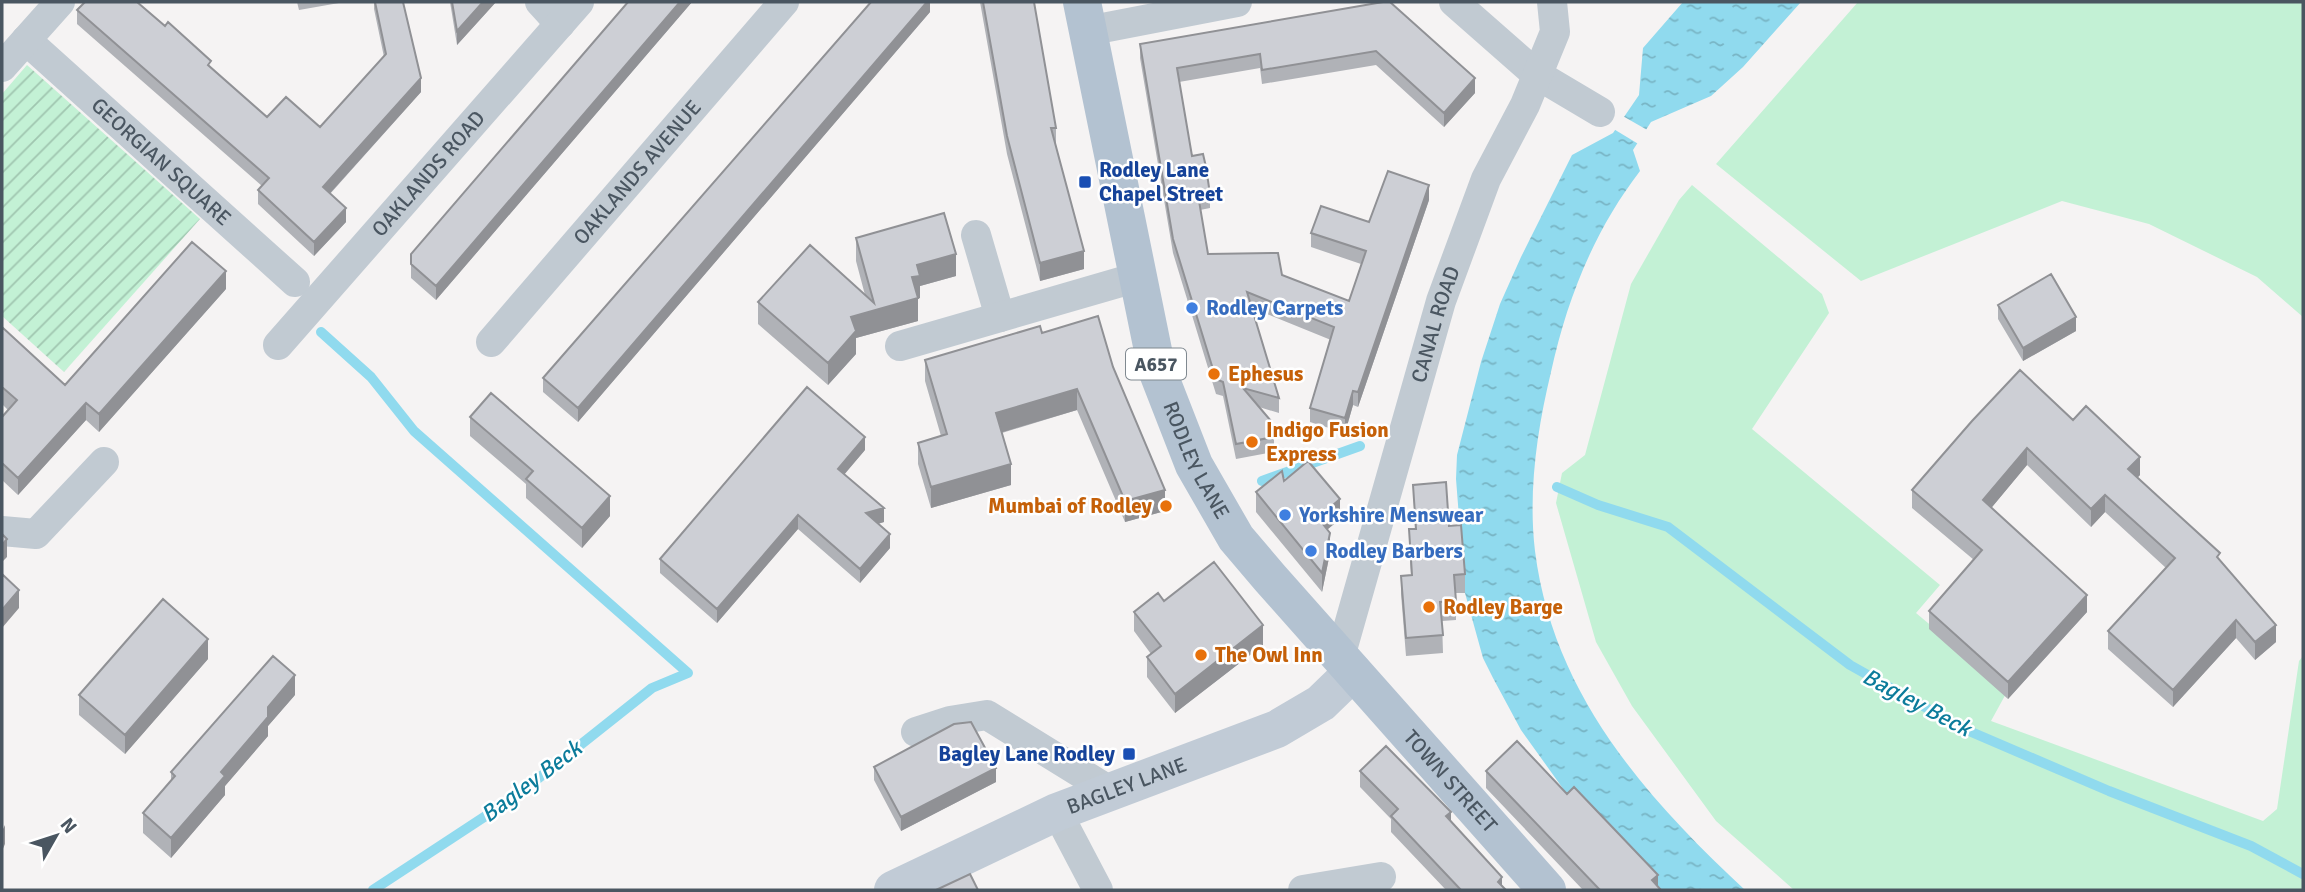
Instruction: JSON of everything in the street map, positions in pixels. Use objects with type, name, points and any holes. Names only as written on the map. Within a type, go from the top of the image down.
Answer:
[{"type":"main road","name":"RODLEY LANE","points":[[1084,16],[1157,370],[1194,465],[1236,538],[1346,665]]},
{"type":"main road","name":"TOWN STREET","points":[[1346,665],[1547,890]]},
{"type":"street","points":[[2,67],[60,2]]},
{"type":"street","points":[[540,2],[560,24]]},
{"type":"street","name":"OAKLANDS ROAD","points":[[278,345],[579,2]]},
{"type":"street","name":"OAKLANDS AVENUE","points":[[491,342],[784,2]]},
{"type":"street","points":[[1084,16],[1237,2]]},
{"type":"street","points":[[1454,2],[1536,74],[1600,111]]},
{"type":"street","name":"CANAL ROAD","points":[[1346,665],[1380,519],[1441,301],[1486,179],[1525,105],[1555,32],[1552,2]]},
{"type":"street","name":"GEORGIAN SQUARE","points":[[26,40],[295,282]]},
{"type":"street","points":[[976,235],[1000,317]]},
{"type":"street","points":[[900,345],[1138,277]]},
{"type":"street","points":[[2,531],[36,534],[104,462]]},
{"type":"street","name":"BAGLEY LANE","points":[[893,890],[1057,813],[1277,729],[1321,703],[1346,665]]},
{"type":"street","points":[[916,732],[950,721],[987,715],[1110,791]]},
{"type":"street","points":[[1057,813],[1098,890]]},
{"type":"street","points":[[1303,890],[1381,877]]},
{"type":"green space","points":[[1858,2],[2303,2],[2303,317],[2257,277],[2149,224],[2062,201],[1861,281],[1716,164]]},
{"type":"green space","points":[[27,65],[200,219],[64,372],[2,316],[2,94]]},
{"type":"green space","points":[[1692,185],[1822,294],[1829,313],[1752,429],[1940,585],[1916,613],[2008,690],[1991,721],[2263,821],[2277,809],[2299,661],[2303,656],[2303,890],[1794,890],[1716,821],[1632,706],[1596,642],[1556,503],[1562,473],[1585,455],[1631,284],[1679,200]]},
{"type":"water","points":[[1683,2],[1801,2],[1743,67],[1711,96],[1651,122],[1633,150],[1640,171],[1609,217],[1596,242],[1565,318],[1538,439],[1533,484],[1533,529],[1545,602],[1561,651],[1583,696],[1639,779],[1672,817],[1745,890],[1656,890],[1574,804],[1521,730],[1483,658],[1465,593],[1456,479],[1457,455],[1481,362],[1500,304],[1521,257],[1572,155],[1613,133],[1639,95],[1643,48]]},
{"type":"pier","points":[[1621,115],[1649,131],[1640,145],[1612,128]]},
{"type":"building","points":[[85,2],[137,2],[165,26],[168,22],[211,61],[208,65],[267,117],[286,97],[320,127],[386,54],[375,2],[403,2],[421,78],[323,187],[346,208],[314,242],[258,190],[269,178],[77,10]]},
{"type":"building","points":[[452,2],[483,2],[457,31]]},
{"type":"building","points":[[628,2],[680,2],[436,286],[411,264],[411,254]]},
{"type":"building","points":[[871,2],[927,2],[578,408],[543,378]]},
{"type":"building","points":[[983,2],[1034,2],[1056,128],[1051,128],[1084,251],[1040,263],[1007,136]]},
{"type":"building","points":[[1390,2],[1475,78],[1444,113],[1376,51],[1262,70],[1260,54],[1177,68],[1192,156],[1203,154],[1206,167],[1210,194],[1198,195],[1208,254],[1278,253],[1282,275],[1349,301],[1366,251],[1311,233],[1321,206],[1369,222],[1388,171],[1429,185],[1358,392],[1353,391],[1345,418],[1310,408],[1334,327],[1247,292],[1279,398],[1243,388],[1271,421],[1274,437],[1236,444],[1223,382],[1216,379],[1173,239],[1140,44]]},
{"type":"building","points":[[944,213],[956,254],[917,265],[920,276],[912,277],[918,298],[851,317],[856,331],[828,363],[758,302],[810,245],[874,303],[856,238]]},
{"type":"building","points":[[192,242],[226,271],[99,414],[86,403],[18,478],[2,463],[2,417],[17,400],[2,387],[2,327],[65,385]]},
{"type":"building","points":[[2051,274],[2076,317],[2023,348],[1998,305]]},
{"type":"building","points":[[1098,316],[1113,367],[1165,490],[1125,501],[1077,389],[996,413],[1011,464],[931,487],[918,443],[947,434],[925,360],[1040,326],[1042,333]]},
{"type":"building","points":[[2020,370],[2073,420],[2086,406],[2140,457],[2128,469],[2220,553],[2217,557],[2276,625],[2255,642],[2236,620],[2173,690],[2108,631],[2175,558],[2105,495],[2091,509],[2027,448],[1983,500],[2087,595],[2008,682],[1929,611],[1982,550],[1912,490]]},
{"type":"building","points":[[807,387],[865,437],[838,469],[884,508],[866,513],[890,534],[860,569],[798,515],[717,609],[660,559]]},
{"type":"building","points":[[491,393],[610,496],[582,528],[526,479],[533,471],[470,417]]},
{"type":"building","points":[[1308,461],[1340,499],[1318,518],[1330,533],[1322,573],[1256,492],[1282,471],[1284,481]]},
{"type":"building","name":"Rodley Barge","points":[[1446,482],[1449,526],[1461,525],[1465,574],[1454,575],[1456,601],[1440,602],[1443,635],[1406,638],[1401,576],[1412,575],[1409,529],[1416,529],[1413,485]]},
{"type":"building","name":"The Owl Inn","points":[[1214,562],[1263,625],[1175,694],[1147,657],[1161,646],[1134,612],[1158,593],[1164,601]]},
{"type":"building","points":[[2,574],[19,590],[2,610]]},
{"type":"building","points":[[163,599],[208,639],[125,735],[79,695]]},
{"type":"building","points":[[273,656],[295,675],[268,707],[268,717],[221,772],[225,776],[171,838],[143,813],[175,776],[171,772]]},
{"type":"building","points":[[971,722],[996,768],[901,817],[874,767],[954,724]]},
{"type":"building","points":[[1517,741],[1567,794],[1574,787],[1658,875],[1652,880],[1661,890],[1600,890],[1486,771]]},
{"type":"building","points":[[1386,746],[1451,812],[1446,816],[1502,877],[1498,882],[1506,890],[1461,890],[1391,816],[1398,809],[1360,771]]},
{"type":"building","points":[[970,874],[978,890],[936,890]]},
{"type":"waterway","points":[[321,332],[371,377],[414,431],[688,673],[652,688],[516,796],[373,890]]},
{"type":"waterway","name":"Bagley Beck","points":[[1262,481],[1360,446]]},
{"type":"waterway","name":"Bagley Beck","points":[[1557,487],[1598,505],[1668,527],[1850,665],[1962,728],[2109,791],[2251,846],[2303,874]]},
{"type":"place","name":"Rodley Lane Chapel Street","points":[[1085,182]]},
{"type":"place","name":"Rodley Carpets","points":[[1192,308]]},
{"type":"place","name":"Ephesus","points":[[1214,374]]},
{"type":"place","name":"Indigo Fusion Express","points":[[1252,442]]},
{"type":"place","name":"Mumbai of Rodley","points":[[1166,506]]},
{"type":"place","name":"Yorkshire Menswear","points":[[1285,515]]},
{"type":"place","name":"Rodley Barbers","points":[[1311,551]]},
{"type":"place","name":"Rodley Barge","points":[[1429,607]]},
{"type":"place","name":"The Owl Inn","points":[[1201,655]]},
{"type":"place","name":"Bagley Lane Rodley","points":[[1129,754]]}]
